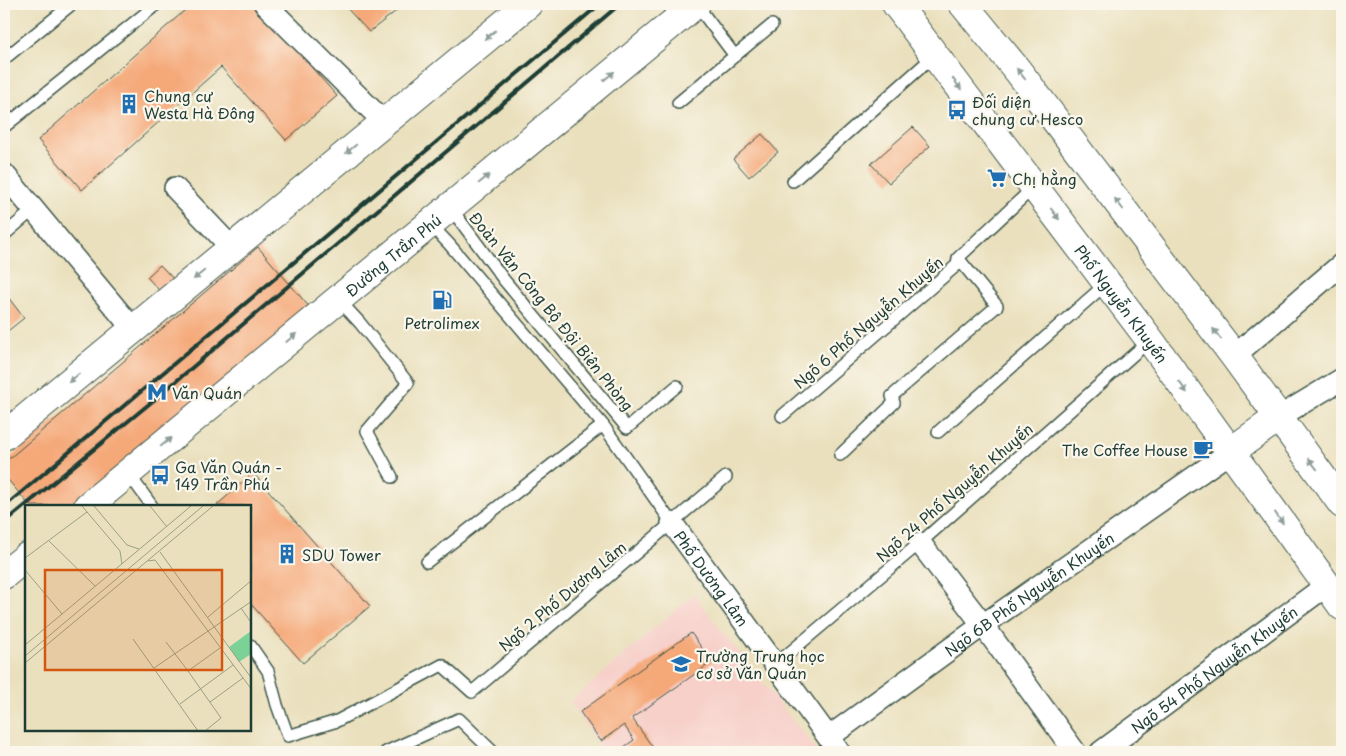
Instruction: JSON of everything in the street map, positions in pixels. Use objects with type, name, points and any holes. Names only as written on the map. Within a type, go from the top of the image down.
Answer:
[{"type":"main road","points":[[4,436],[528,4]]},
{"type":"main road","name":"Đường Trần Phú","points":[[89,505],[696,4]]},
{"type":"main road","name":"Phố Nguyễn Khuyến","points":[[896,4],[1150,340],[1335,596]]},
{"type":"main road","points":[[963,4],[1018,71],[1234,356],[1342,504]]},
{"type":"main road","points":[[1230,452],[1279,417]]},
{"type":"main road","points":[[4,575],[25,558]]},
{"type":"street","points":[[265,4],[384,122]]},
{"type":"street","points":[[4,174],[133,329]]},
{"type":"street","points":[[175,188],[232,248]]},
{"type":"street","points":[[1234,356],[1342,264]]},
{"type":"street","points":[[1279,417],[1342,380]]},
{"type":"street","name":"Ngõ 6B Phố Nguyễn Khuyến","points":[[834,745],[984,625],[1230,452]]},
{"type":"street","name":"Phố Dương Lâm","points":[[672,523],[834,745]]},
{"type":"street","points":[[920,544],[984,625],[1075,752]]},
{"type":"street","name":"Ngõ 54 Phố Nguyễn Khuyến","points":[[1101,752],[1335,596]]},
{"type":"lane","points":[[4,59],[72,4]]},
{"type":"lane","points":[[4,126],[157,4]]},
{"type":"lane","points":[[696,4],[735,56]]},
{"type":"lane","points":[[678,103],[772,25]]},
{"type":"lane","points":[[793,181],[935,55]]},
{"type":"lane","name":"Ngõ 6 Phố Nguyễn Khuyến","points":[[782,416],[957,265],[958,258],[1034,187]]},
{"type":"lane","name":"Đoàn Văn Công Bộ Đội Biên Phòng","points":[[450,207],[504,280],[627,428],[677,386]]},
{"type":"lane","points":[[4,236],[34,210]]},
{"type":"lane","points":[[430,224],[603,425],[672,523]]},
{"type":"lane","points":[[840,455],[894,403],[892,396],[997,306],[958,258]]},
{"type":"lane","points":[[938,432],[1107,284]]},
{"type":"lane","points":[[338,300],[360,323],[408,382],[367,431],[392,477]]},
{"type":"lane","name":"Ngõ 24 Phố Nguyễn Khuyến","points":[[776,664],[920,544],[1150,340]]},
{"type":"lane","points":[[427,562],[603,425]]},
{"type":"lane","points":[[128,473],[151,505]]},
{"type":"lane","name":"Ngõ 2 Phố Dương Lâm","points":[[251,647],[268,671],[288,736],[337,721],[442,665],[472,692],[726,477]]},
{"type":"lane","points":[[386,752],[459,719],[493,752]]},
{"type":"shaded area","name":"Trường Trung học cơ sở Văn Quán","points":[[694,594],[818,752],[604,752],[570,702]]},
{"type":"building","name":"Chung cư Westa Hà Đông","points":[[192,4],[255,4],[337,96],[286,140],[221,67],[82,190],[38,140]]},
{"type":"building","points":[[343,4],[405,4],[369,32]]},
{"type":"building","points":[[913,127],[930,146],[889,183],[871,164]]},
{"type":"building","points":[[762,134],[778,152],[749,177],[733,159]]},
{"type":"building","points":[[258,247],[317,316],[94,505],[29,505],[4,475],[4,463]]},
{"type":"building","points":[[160,265],[182,288],[168,300],[147,277]]},
{"type":"building","points":[[4,292],[24,318],[4,334]]},
{"type":"building","name":"SDU Tower","points":[[253,473],[370,606],[303,663],[251,604],[251,505],[217,505]]},
{"type":"building","points":[[691,633],[712,662],[632,718],[656,752],[617,752],[634,740],[624,725],[601,741],[580,712]]},
{"type":"railway","points":[[4,507],[600,4]]},
{"type":"railway","points":[[26,505],[154,400],[620,4]]},
{"type":"railway","points":[[4,523],[25,506]]},
{"type":"place","name":"Chung cư Westa Hà Đông","points":[[129,104]]},
{"type":"place","name":"Đối diện chung cư Hesco","points":[[957,110]]},
{"type":"place","name":"Chị hằng","points":[[997,178]]},
{"type":"place","name":"Petrolimex","points":[[442,300]]},
{"type":"place","name":"Văn Quán","points":[[157,392]]},
{"type":"place","name":"The Coffee House","points":[[1203,449]]},
{"type":"place","name":"Ga Văn Quán - 149 Trần Phú","points":[[160,475]]},
{"type":"place","name":"SDU Tower","points":[[287,554]]},
{"type":"place","name":"Trường Trung học cơ sở Văn Quán","points":[[681,664]]}]
